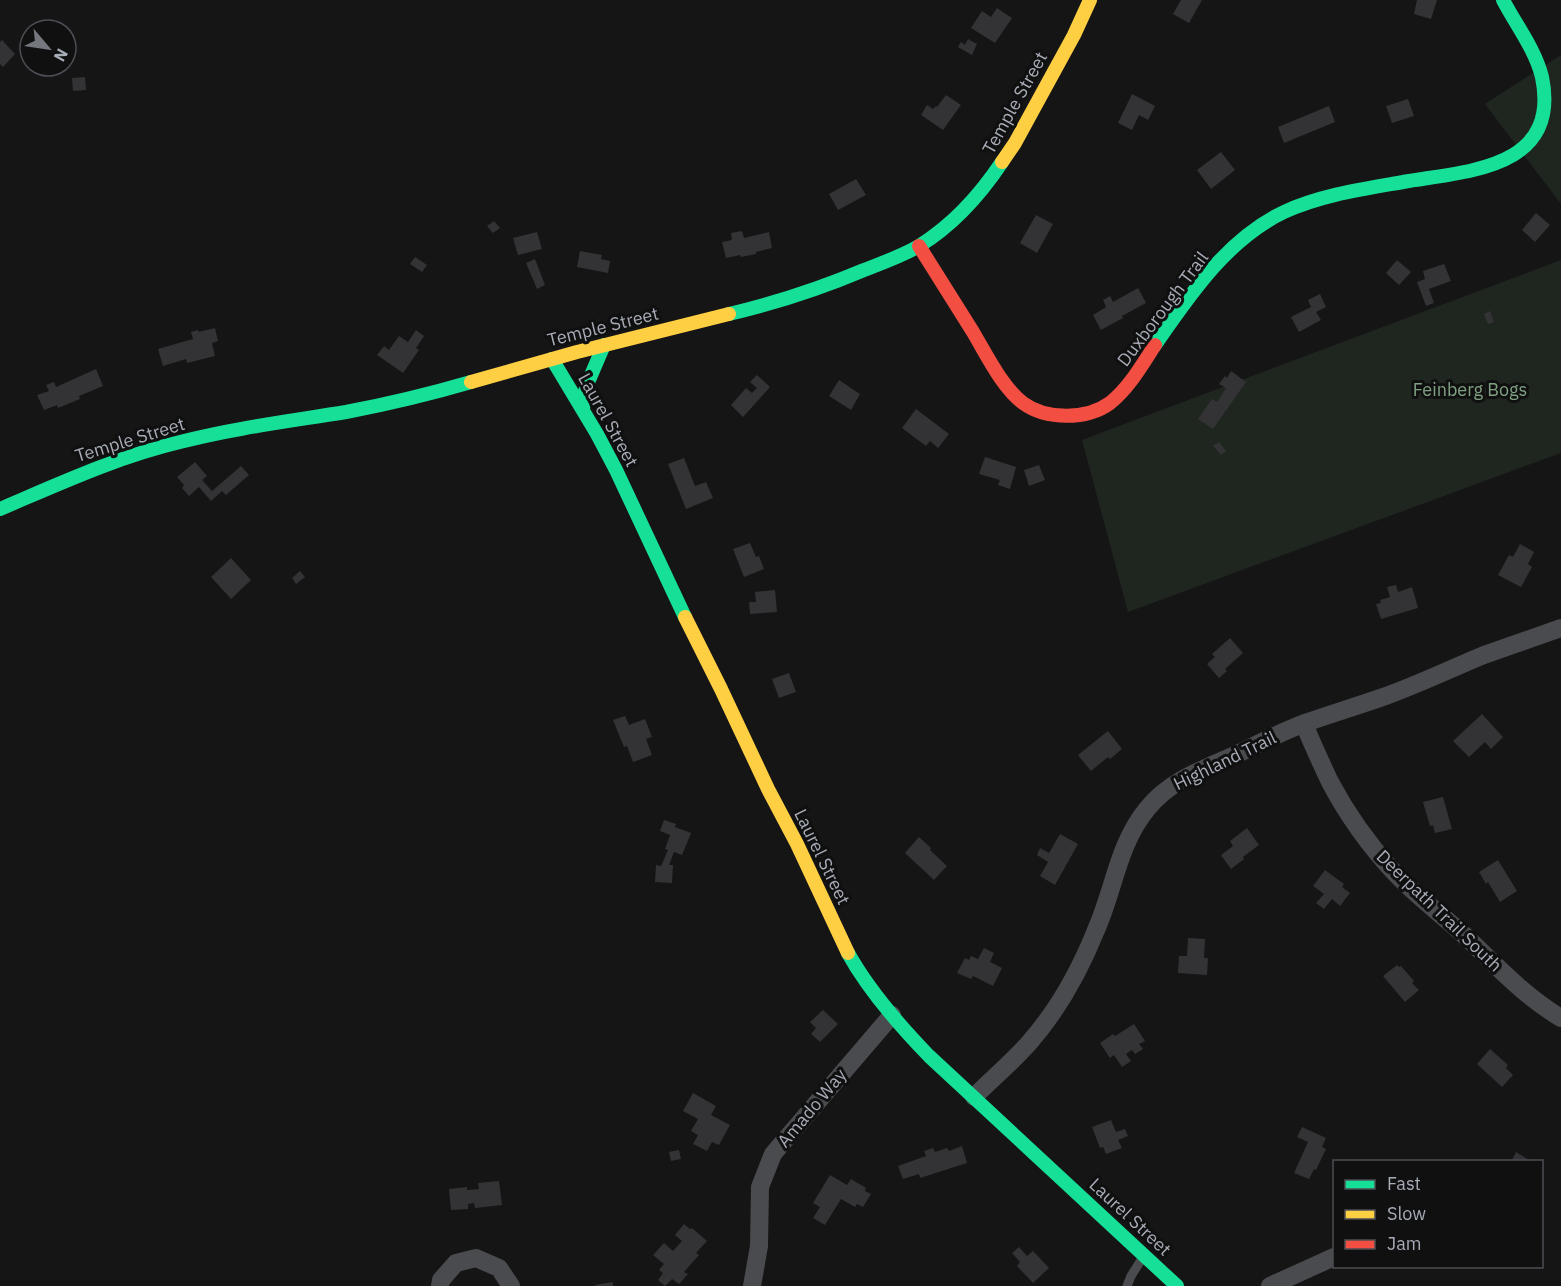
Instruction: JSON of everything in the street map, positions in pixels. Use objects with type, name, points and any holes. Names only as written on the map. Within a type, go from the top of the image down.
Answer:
[{"type":"main road","name":"Temple Street","points":[[0,508],[96,468],[178,442],[350,411],[462,385],[604,345],[774,303],[821,288],[895,258],[919,246],[960,214],[976,198],[1015,143],[1074,35],[1090,0]]},
{"type":"main road","name":"Duxborough Trail","points":[[919,246],[987,355],[1018,398],[1029,407],[1058,415],[1072,415],[1107,406],[1122,392],[1175,317],[1219,262],[1248,235],[1277,215],[1296,207],[1364,190],[1422,178],[1477,171],[1503,162],[1529,144],[1538,133],[1543,120],[1544,89],[1541,73],[1531,50],[1503,0]]},
{"type":"main road","points":[[583,409],[586,387],[604,345]]},
{"type":"main road","name":"Laurel Street","points":[[552,359],[583,409],[616,470],[690,628],[856,967],[892,1016],[929,1056],[1177,1286]]},
{"type":"street","name":"Highland Trail","points":[[974,1097],[1013,1060],[1048,1019],[1077,971],[1096,931],[1105,910],[1122,852],[1137,822],[1147,808],[1168,789],[1197,771],[1304,724],[1383,697],[1485,655],[1561,628]]},
{"type":"street","name":"Deerpath Trail South","points":[[1304,724],[1341,800],[1371,845],[1394,872],[1510,980],[1561,1018]]},
{"type":"street","name":"Amado Way","points":[[752,1286],[759,1246],[760,1187],[773,1154],[892,1016]]},
{"type":"street","points":[[440,1286],[441,1280],[456,1263],[476,1258],[499,1268],[512,1286]]},
{"type":"street","points":[[1270,1286],[1333,1258]]},
{"type":"lane","points":[[1127,1286],[1144,1255]]},
{"type":"green space","points":[[1561,55],[1561,204],[1485,104]]},
{"type":"green space","name":"Feinberg Bogs","points":[[1561,260],[1561,453],[1128,612],[1082,440]]},
{"type":"building","points":[[1181,0],[1202,0],[1189,23],[1173,14]]},
{"type":"building","points":[[1417,0],[1437,0],[1431,19],[1414,14]]},
{"type":"building","points":[[997,8],[1012,18],[995,43],[971,28],[982,11],[991,17]]},
{"type":"building","points":[[968,39],[977,44],[972,55],[958,47],[961,42],[965,45]]},
{"type":"building","points":[[2,40],[15,54],[3,67],[0,64],[0,42]]},
{"type":"building","points":[[85,77],[86,90],[73,91],[72,78]]},
{"type":"building","points":[[1132,94],[1155,106],[1148,120],[1139,115],[1132,130],[1118,123]]},
{"type":"building","points":[[946,95],[961,105],[943,130],[921,115],[927,105],[933,109],[937,107]]},
{"type":"building","points":[[1408,99],[1414,116],[1392,123],[1386,106]]},
{"type":"building","points":[[1329,106],[1335,122],[1284,143],[1278,127]]},
{"type":"building","points":[[1221,152],[1235,170],[1211,189],[1197,170]]},
{"type":"building","points":[[856,179],[866,195],[838,210],[829,194]]},
{"type":"building","points":[[1536,213],[1550,225],[1535,242],[1522,230]]},
{"type":"building","points":[[1036,215],[1053,224],[1037,253],[1020,243]]},
{"type":"building","points":[[494,221],[500,228],[493,233],[487,226]]},
{"type":"building","points":[[742,231],[744,238],[769,232],[772,248],[756,252],[756,254],[726,258],[722,242],[732,240],[731,233]]},
{"type":"building","points":[[537,232],[542,249],[518,255],[513,238]]},
{"type":"building","points":[[580,251],[602,255],[601,259],[610,261],[608,273],[577,267]]},
{"type":"building","points":[[415,257],[427,265],[422,272],[410,264]]},
{"type":"building","points":[[535,259],[545,285],[537,289],[526,263]]},
{"type":"building","points":[[1397,260],[1411,272],[1399,285],[1386,273]]},
{"type":"building","points":[[1444,264],[1451,281],[1429,289],[1434,303],[1426,306],[1417,282],[1425,279],[1423,271]]},
{"type":"building","points":[[1138,288],[1146,303],[1101,330],[1093,315],[1106,307],[1103,300],[1110,296],[1113,302]]},
{"type":"building","points":[[1320,294],[1326,307],[1316,312],[1321,320],[1299,332],[1291,317],[1311,307],[1308,300]]},
{"type":"building","points":[[1490,311],[1494,322],[1488,324],[1484,314]]},
{"type":"building","points":[[215,328],[218,341],[212,343],[215,356],[187,363],[186,359],[163,366],[158,349],[193,339],[191,332]]},
{"type":"building","points":[[416,330],[424,336],[416,348],[419,350],[403,373],[377,355],[384,346],[389,350],[399,336],[408,342]]},
{"type":"building","points":[[96,369],[103,386],[58,408],[57,405],[44,410],[37,395],[49,391],[46,385],[54,382],[56,387]]},
{"type":"building","points":[[1231,371],[1246,382],[1213,429],[1198,419],[1212,399],[1217,402],[1226,388],[1219,384],[1225,376],[1227,378]]},
{"type":"building","points":[[757,375],[770,387],[743,417],[731,405],[746,388],[752,393],[757,388],[750,382]]},
{"type":"building","points":[[839,380],[860,394],[851,410],[829,396]]},
{"type":"building","points":[[916,409],[949,434],[938,448],[930,441],[926,446],[902,428]]},
{"type":"building","points":[[1219,442],[1226,451],[1221,455],[1213,446]]},
{"type":"building","points":[[985,457],[1016,467],[1010,489],[998,485],[1000,480],[979,474]]},
{"type":"building","points":[[684,458],[695,486],[706,482],[713,498],[686,509],[668,464]]},
{"type":"building","points":[[195,462],[207,476],[202,480],[212,491],[241,466],[249,475],[226,495],[222,491],[211,501],[199,487],[189,496],[177,477]]},
{"type":"building","points":[[1039,465],[1045,480],[1029,486],[1024,470]]},
{"type":"building","points":[[750,543],[764,569],[744,577],[733,549]]},
{"type":"building","points":[[1520,544],[1534,552],[1528,564],[1532,567],[1521,587],[1498,575],[1509,555],[1513,557]]},
{"type":"building","points":[[231,558],[251,580],[231,599],[211,577]]},
{"type":"building","points":[[300,571],[305,577],[296,584],[292,578]]},
{"type":"building","points":[[1396,585],[1398,592],[1412,587],[1418,608],[1381,619],[1376,604],[1390,597],[1387,587]]},
{"type":"building","points":[[775,590],[777,612],[750,614],[749,602],[756,602],[755,592]]},
{"type":"building","points":[[1230,638],[1243,653],[1225,669],[1227,671],[1219,678],[1207,664],[1215,657],[1212,654]]},
{"type":"building","points":[[789,673],[796,692],[779,698],[772,679]]},
{"type":"building","points":[[1482,714],[1503,737],[1491,749],[1485,742],[1469,757],[1453,741]]},
{"type":"building","points":[[625,716],[629,725],[645,719],[652,737],[646,739],[652,755],[633,762],[613,720]]},
{"type":"building","points":[[1108,731],[1122,749],[1091,771],[1078,755]]},
{"type":"building","points":[[1443,797],[1452,829],[1435,833],[1433,825],[1430,826],[1423,802]]},
{"type":"building","points":[[664,820],[691,833],[682,855],[674,852],[669,865],[673,865],[672,883],[655,882],[656,865],[661,866],[668,850],[665,849],[670,835],[660,831]]},
{"type":"building","points":[[1247,828],[1259,845],[1231,869],[1221,855],[1233,846],[1230,841]]},
{"type":"building","points":[[1060,834],[1078,844],[1055,885],[1040,876],[1048,862],[1037,855],[1040,848],[1049,853]]},
{"type":"building","points":[[919,837],[947,866],[934,880],[905,853]]},
{"type":"building","points":[[1498,860],[1517,891],[1500,902],[1479,872]]},
{"type":"building","points":[[1325,870],[1344,884],[1342,887],[1350,893],[1340,906],[1332,899],[1324,909],[1316,903],[1324,894],[1313,886]]},
{"type":"building","points":[[1188,938],[1205,939],[1204,958],[1208,958],[1207,975],[1178,973],[1179,956],[1187,956]]},
{"type":"building","points":[[984,948],[994,953],[990,962],[1002,968],[993,986],[973,976],[971,979],[957,973],[965,958],[969,960],[971,956],[978,959]]},
{"type":"building","points":[[1397,965],[1401,966],[1419,990],[1405,1002],[1383,976]]},
{"type":"building","points":[[823,1010],[838,1024],[820,1042],[811,1034],[816,1028],[810,1022]]},
{"type":"building","points":[[1134,1024],[1145,1041],[1139,1044],[1143,1049],[1135,1054],[1132,1050],[1126,1054],[1131,1061],[1122,1067],[1114,1055],[1110,1058],[1100,1043]]},
{"type":"building","points":[[1490,1049],[1508,1065],[1506,1068],[1513,1075],[1502,1087],[1477,1064]]},
{"type":"building","points":[[693,1093],[716,1106],[711,1115],[730,1125],[719,1145],[712,1142],[707,1151],[693,1144],[698,1135],[691,1131],[698,1119],[683,1111]]},
{"type":"building","points":[[1111,1120],[1116,1132],[1125,1129],[1128,1136],[1118,1140],[1122,1148],[1106,1154],[1103,1147],[1100,1148],[1092,1127]]},
{"type":"building","points":[[1302,1127],[1326,1138],[1322,1147],[1326,1149],[1309,1179],[1294,1173],[1308,1142],[1297,1137]]},
{"type":"building","points":[[962,1146],[967,1163],[920,1178],[919,1174],[903,1179],[898,1166],[926,1156],[924,1151],[933,1148],[935,1152],[947,1148],[949,1151]]},
{"type":"building","points":[[679,1150],[681,1159],[671,1161],[669,1152]]},
{"type":"building","points":[[1516,1152],[1529,1160],[1512,1160]]},
{"type":"building","points":[[830,1175],[847,1185],[851,1179],[871,1194],[863,1207],[857,1204],[855,1207],[841,1199],[825,1225],[813,1218],[820,1207],[813,1203]]},
{"type":"building","points":[[499,1181],[502,1205],[475,1208],[474,1203],[468,1204],[468,1209],[451,1210],[449,1189],[467,1187],[467,1190],[479,1189],[478,1183]]},
{"type":"building","points":[[684,1224],[707,1241],[696,1253],[699,1255],[684,1272],[688,1274],[679,1284],[672,1279],[665,1286],[658,1280],[663,1273],[659,1270],[664,1264],[653,1255],[664,1243],[673,1251],[682,1241],[675,1235]]},
{"type":"building","points":[[1019,1247],[1027,1256],[1033,1251],[1049,1268],[1033,1283],[1017,1266],[1020,1262],[1012,1253]]},
{"type":"building","points":[[613,1282],[613,1286],[595,1286],[595,1285]]},
{"type":"traffic: fast","points":[[1155,345],[1181,307],[1211,270],[1227,253],[1263,223],[1313,201],[1342,193],[1479,168],[1503,160],[1523,148],[1537,131],[1544,108],[1542,77],[1530,47],[1503,0]]},
{"type":"traffic: fast","points":[[729,314],[814,289],[919,246],[943,229],[965,208],[1002,162]]},
{"type":"traffic: fast","points":[[583,409],[586,387],[604,345]]},
{"type":"traffic: fast","points":[[552,359],[616,470],[685,617]]},
{"type":"traffic: fast","points":[[0,509],[88,472],[157,448],[200,437],[377,406],[471,382]]},
{"type":"traffic: fast","points":[[848,953],[865,981],[885,1007],[929,1056],[1177,1286]]},
{"type":"traffic: slow","points":[[1002,162],[1015,143],[1074,35],[1090,0]]},
{"type":"traffic: slow","points":[[471,382],[577,352],[729,314]]},
{"type":"traffic: slow","points":[[685,617],[848,953]]},
{"type":"traffic: jam","points":[[919,246],[1001,379],[1015,396],[1032,409],[1066,416],[1101,409],[1110,403],[1135,376],[1155,345]]}]
